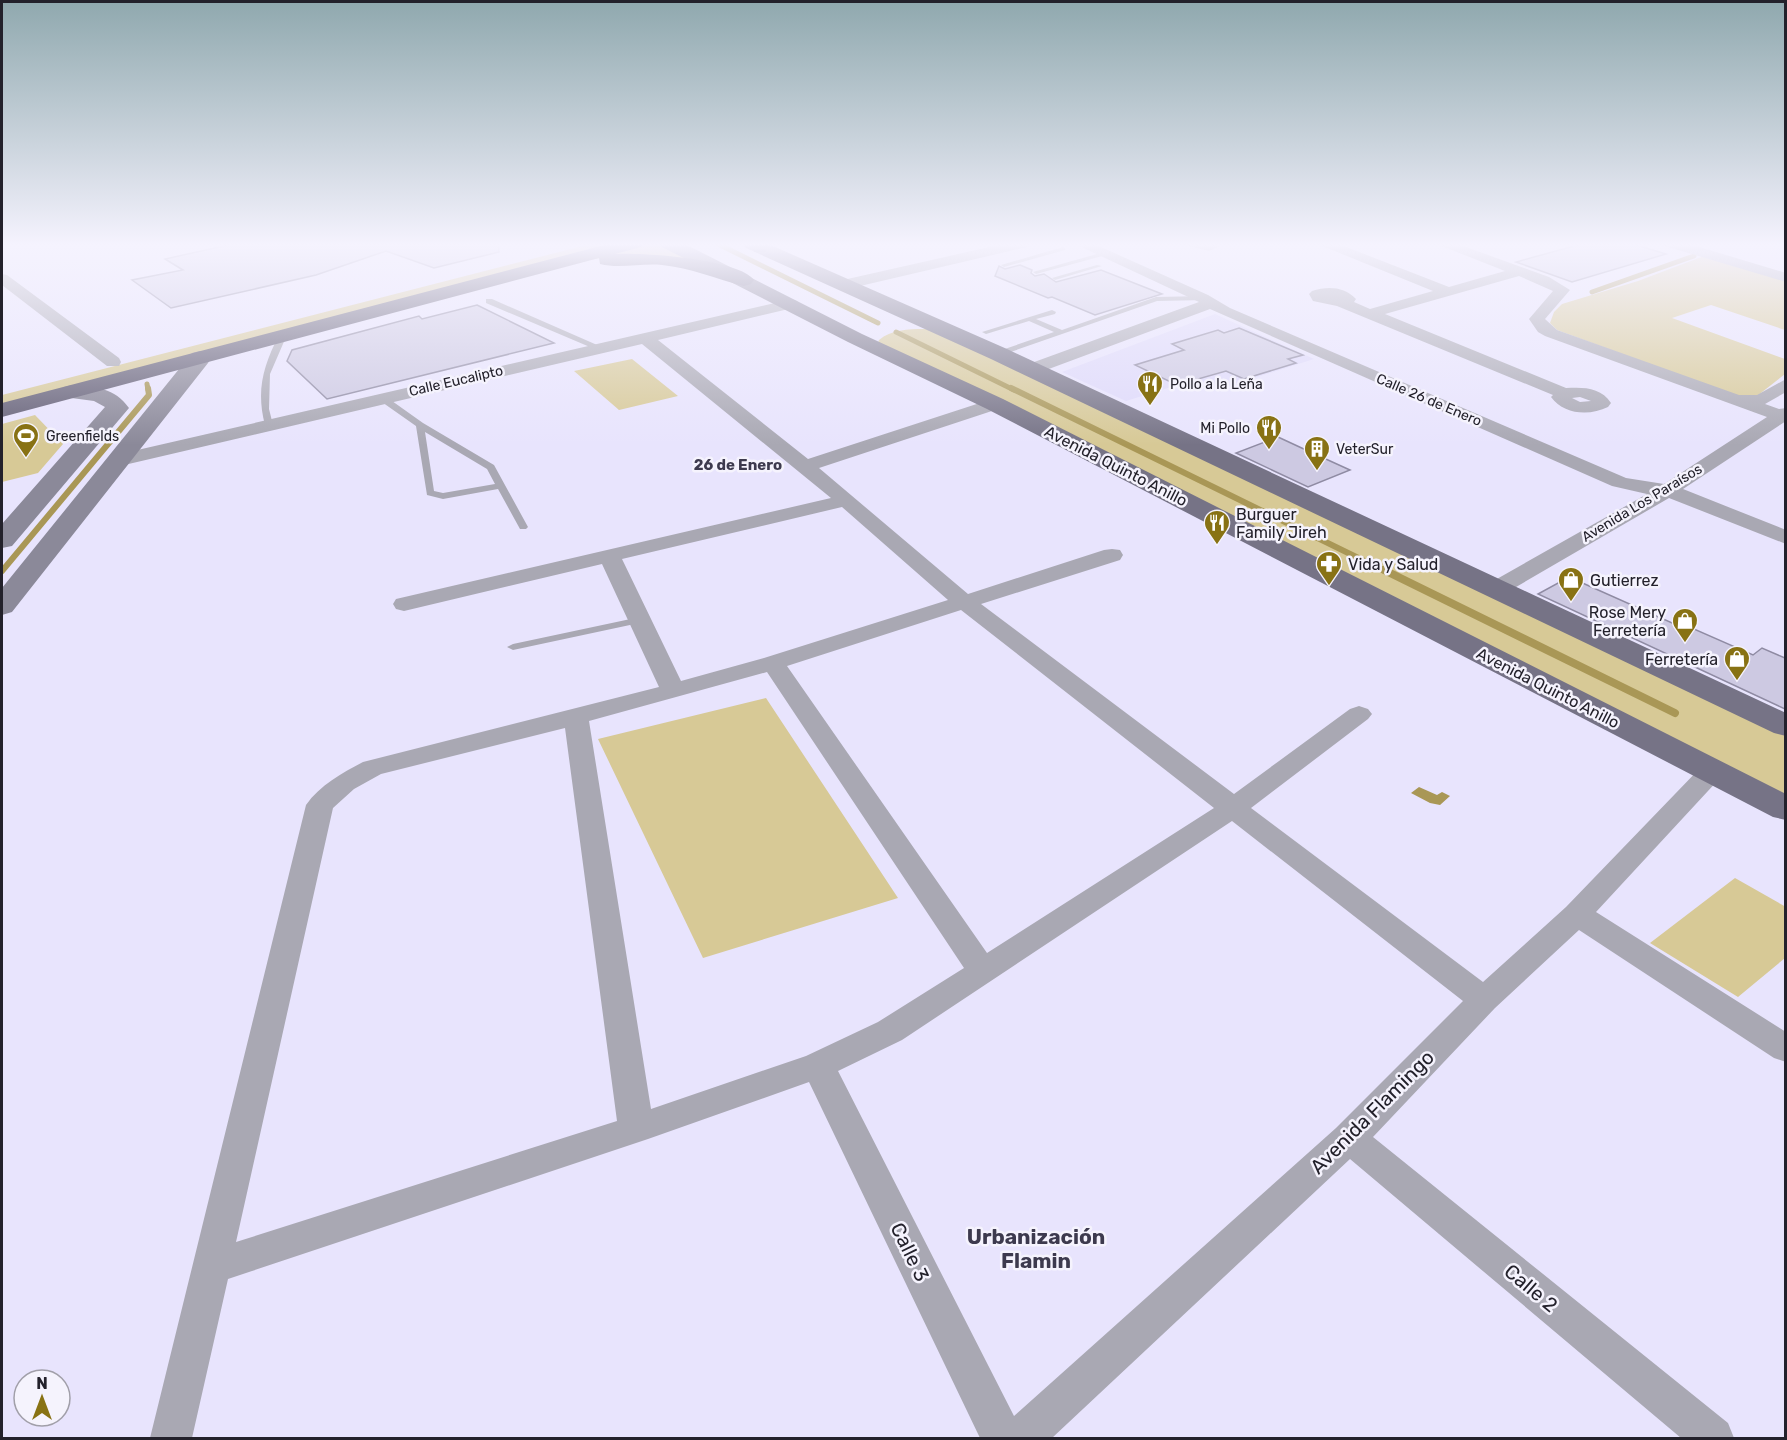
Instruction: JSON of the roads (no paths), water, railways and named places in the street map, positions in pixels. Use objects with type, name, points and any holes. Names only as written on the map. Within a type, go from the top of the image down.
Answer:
[{"type":"highway","points":[[2,390],[338,310]]},
{"type":"highway","points":[[2,410],[282,337],[374,310]]},
{"type":"main road","name":"Avenida Quinto Anillo","points":[[803,310],[855,338],[995,404],[1785,809]]},
{"type":"main road","points":[[899,310],[1032,369],[1785,726]]},
{"type":"main road","points":[[855,338],[919,319]]},
{"type":"street","points":[[44,310],[113,363]]},
{"type":"street","name":"Calle Eucalipto","points":[[120,460],[765,310]]},
{"type":"street","points":[[1032,369],[1183,310]]},
{"type":"street","name":"Calle 26 de Enero","points":[[1223,310],[1619,482],[1668,490],[1785,538]]},
{"type":"street","points":[[1360,310],[1564,393]]},
{"type":"street","points":[[1369,314],[1383,310]]},
{"type":"street","points":[[1545,310],[1537,319],[1544,329],[1572,342],[1783,415]]},
{"type":"street","points":[[645,338],[846,500],[963,601],[1484,1000]]},
{"type":"street","points":[[2,606],[200,358]]},
{"type":"street","points":[[1730,398],[1761,400],[1785,384]]},
{"type":"street","points":[[2,540],[117,408],[111,399],[105,396],[72,392]]},
{"type":"street","points":[[804,467],[995,404]]},
{"type":"street","name":"Avenida Los Paraísos","points":[[1496,589],[1668,490],[1783,415]]},
{"type":"street","points":[[404,604],[846,500]]},
{"type":"street","points":[[171,1438],[320,805],[344,783],[372,768],[576,717],[773,663],[1112,555]]},
{"type":"street","points":[[610,557],[673,690]]},
{"type":"street","points":[[773,663],[983,972]]},
{"type":"street","points":[[210,1268],[636,1130],[819,1065],[890,1031],[1233,808],[1359,714]]},
{"type":"street","points":[[576,717],[636,1130]]},
{"type":"street","name":"Avenida Flamingo","points":[[1021,1438],[1348,1138],[1484,1000],[1577,914],[1711,772]]},
{"type":"street","points":[[1577,914],[1785,1049]]},
{"type":"street","name":"Calle 3","points":[[819,1065],[1002,1438]]},
{"type":"street","name":"Calle 2","points":[[1348,1138],[1713,1438]]},
{"type":"lane","points":[[511,310],[600,348]]},
{"type":"lane","points":[[999,354],[1124,310]]},
{"type":"lane","points":[[986,332],[1052,312]]},
{"type":"lane","points":[[1029,319],[1061,332]]},
{"type":"lane","points":[[269,425],[265,409],[266,374],[282,337]]},
{"type":"lane","points":[[382,398],[491,467],[523,527]]},
{"type":"lane","points":[[420,424],[430,493],[443,496],[501,486]]},
{"type":"lane","points":[[513,647],[640,620]]},
{"type":"waterway","points":[[852,310],[878,323]]},
{"type":"waterway","points":[[896,332],[1014,390]]},
{"type":"waterway","points":[[147,384],[148,390]]},
{"type":"waterway","points":[[2,571],[149,395],[148,388]]},
{"type":"waterway","points":[[1011,388],[1387,572]]},
{"type":"waterway","points":[[1384,570],[1675,713]]},
{"type":"place","name":"Pollo a la Leña","points":[[1150,407]]},
{"type":"place","name":"Mi Pollo","points":[[1269,451]]},
{"type":"place","name":"Greenfields","points":[[26,459]]},
{"type":"place","name":"VeterSur","points":[[1317,472]]},
{"type":"place","name":"Burguer Family Jireh","points":[[1217,546]]},
{"type":"place","name":"Vida y Salud","points":[[1329,587]]},
{"type":"place","name":"Gutierrez","points":[[1571,603]]},
{"type":"place","name":"Rose Mery Ferretería","points":[[1685,644]]},
{"type":"place","name":"Ferretería","points":[[1737,682]]},
{"type":"district","name":"26 de Enero","points":[[738,465]]},
{"type":"district","name":"Urbanización Flamin","points":[[1036,1248]]}]
